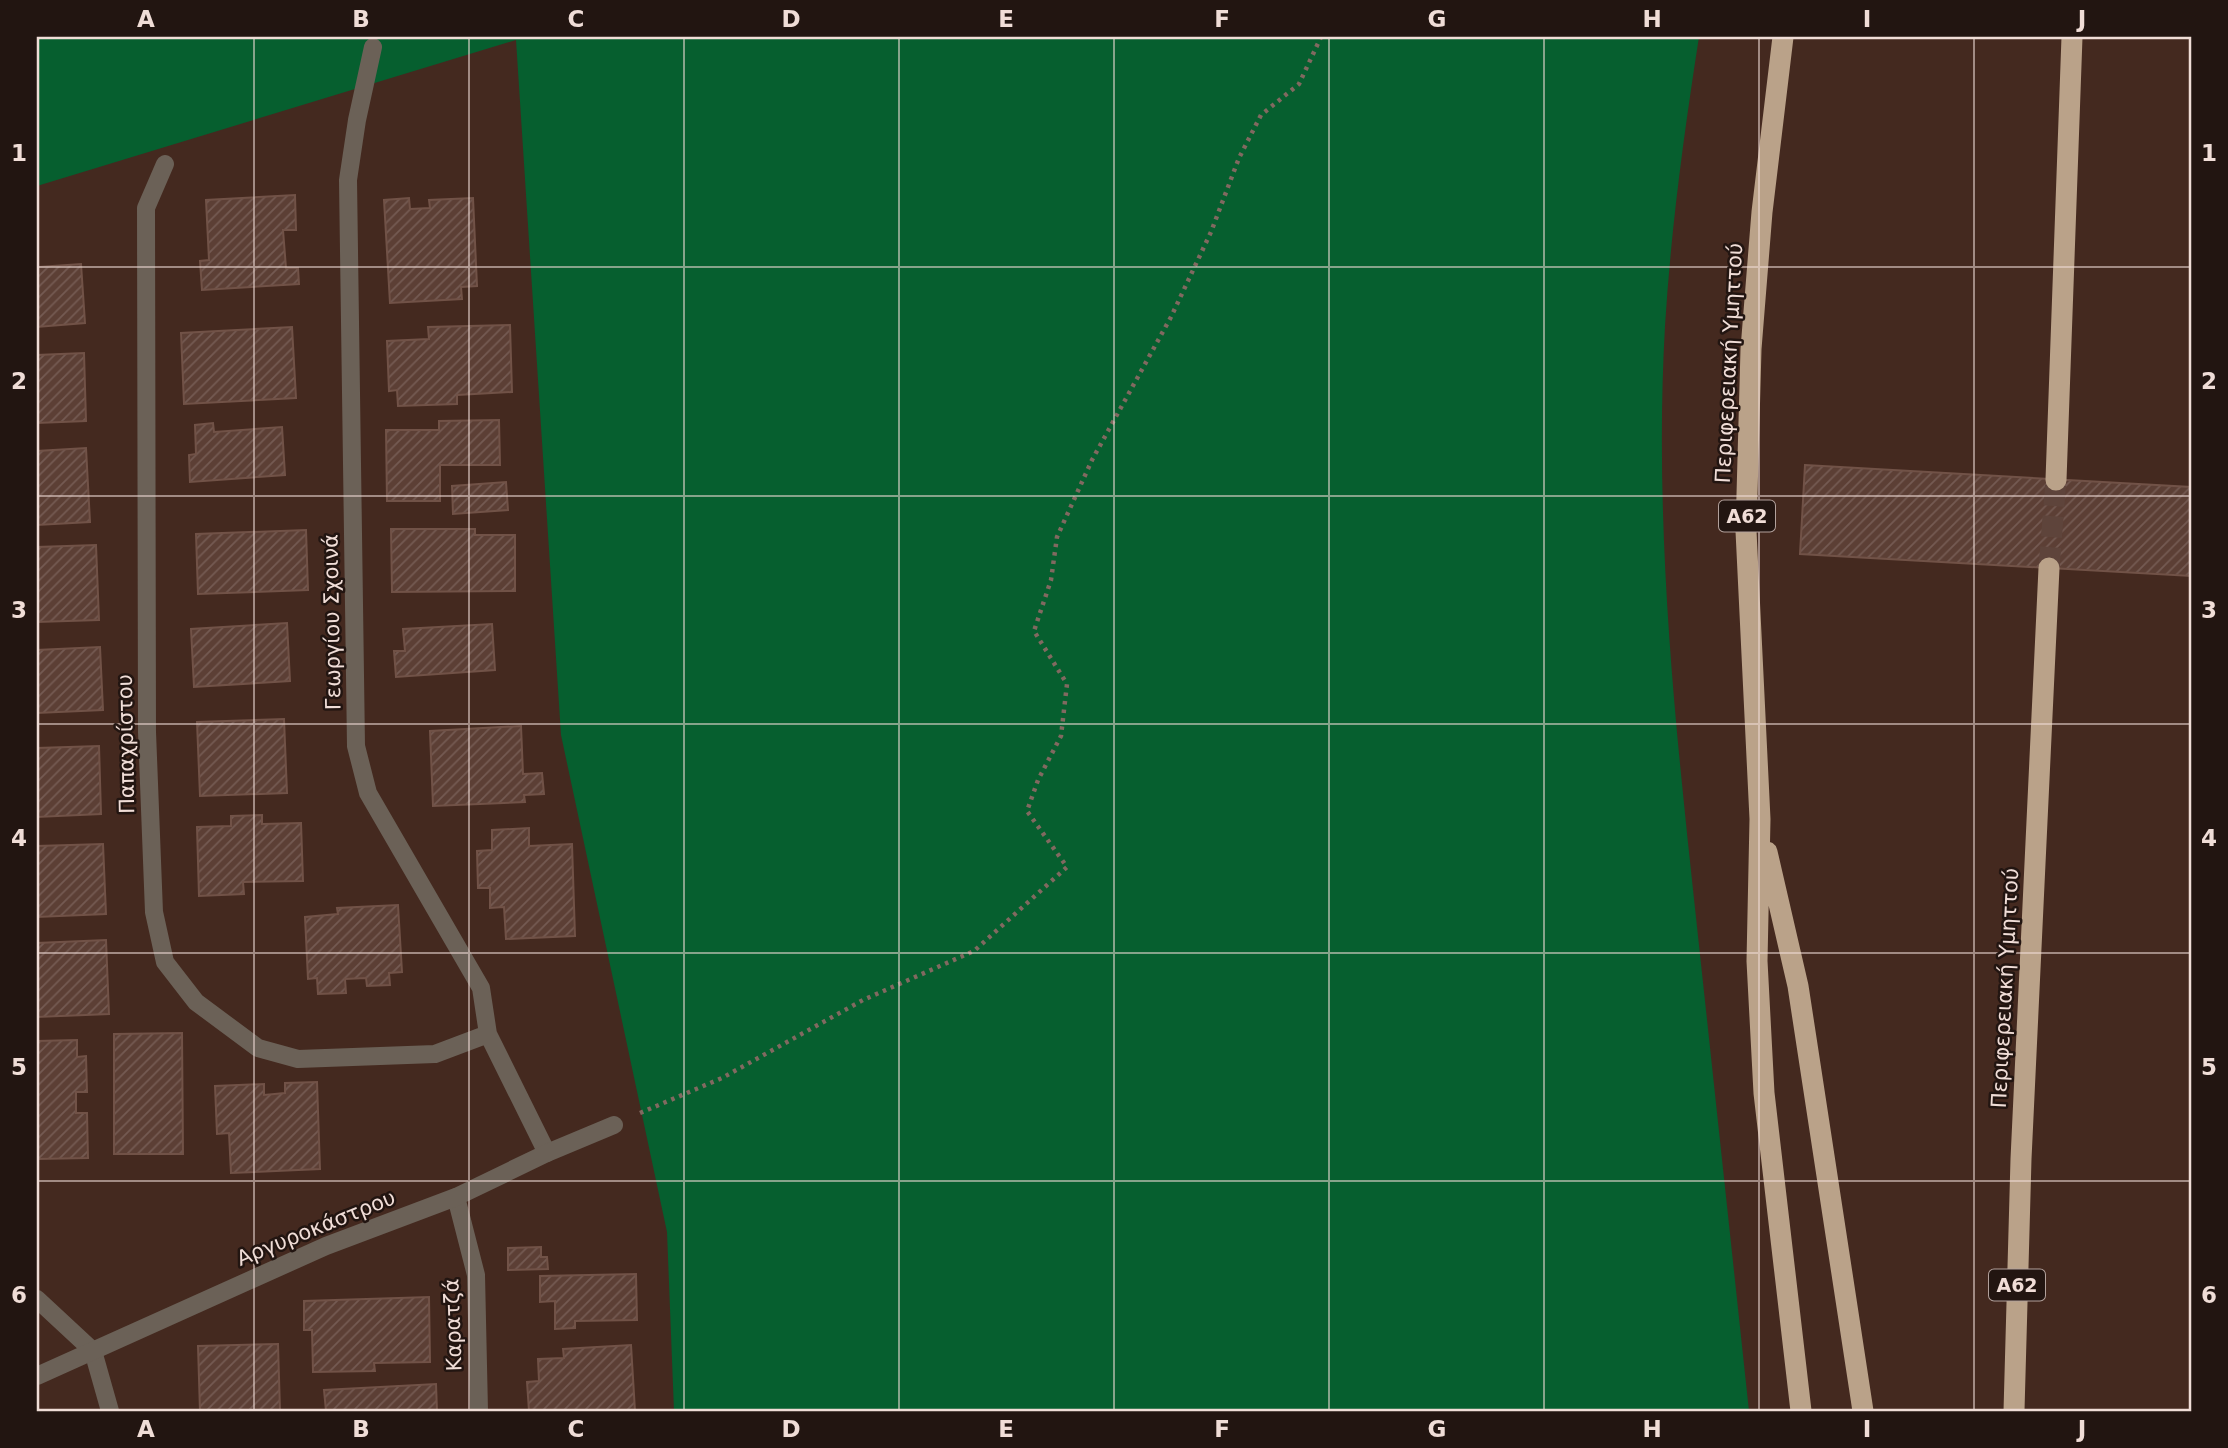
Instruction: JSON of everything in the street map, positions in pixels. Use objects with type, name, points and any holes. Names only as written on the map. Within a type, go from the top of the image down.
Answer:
[{"type":"highway","name":"Περιφερειακή Υμηττού","points":[[1760,819],[1746,531],[1751,349],[1762,212],[1783,37]]},
{"type":"highway","points":[[2056,480],[2072,37]]},
{"type":"highway","name":"Περιφερειακή Υμηττού","points":[[2014,1411],[2021,1159],[2049,568]]},
{"type":"highway","points":[[1760,819],[1757,961],[1764,1093],[1801,1411]]},
{"type":"highway","points":[[1760,819],[1798,986],[1863,1411]]},
{"type":"street","name":"Γεωργίου Σχοινά","points":[[373,47],[357,120],[348,180],[356,746],[368,793],[481,988],[488,1034],[547,1153]]},
{"type":"street","name":"Παπαχρίστου","points":[[165,164],[146,208],[146,235],[147,732],[154,912],[165,962],[196,1002],[258,1048],[298,1059],[435,1054],[488,1034]]},
{"type":"street","name":"Αργυροκάστρου","points":[[37,1376],[326,1246],[456,1197],[547,1153],[614,1125]]},
{"type":"street","name":"Καρατζά","points":[[456,1197],[476,1275],[479,1411]]},
{"type":"street","points":[[37,1299],[93,1351],[110,1411]]},
{"type":"path","points":[[614,1125],[722,1078],[863,1000],[975,951],[1067,867],[1027,811],[1038,780],[1060,736],[1067,684],[1034,631],[1051,580],[1057,537],[1092,460],[1171,317],[1211,232],[1239,158],[1261,115],[1299,84],[1321,37]]},
{"type":"green space","points":[[37,37],[1699,37],[1679,181],[1665,326],[1662,399],[1664,545],[1680,763],[1749,1411],[674,1411],[667,1232],[561,735],[516,40],[37,186]]},
{"type":"building","points":[[295,195],[296,230],[283,230],[286,268],[298,268],[299,284],[202,290],[200,261],[209,260],[206,200]]},
{"type":"building","points":[[409,198],[410,209],[430,208],[429,200],[473,198],[477,286],[461,287],[462,299],[390,303],[384,200]]},
{"type":"building","points":[[37,255],[38,267],[81,264],[85,323],[37,327]]},
{"type":"building","points":[[510,325],[512,392],[457,395],[457,404],[398,406],[397,390],[389,391],[387,341],[429,339],[428,327]]},
{"type":"building","points":[[292,327],[296,398],[184,404],[181,333]]},
{"type":"building","points":[[84,353],[86,421],[37,423],[37,355]]},
{"type":"building","points":[[499,420],[500,465],[440,465],[440,501],[387,501],[386,430],[439,430],[439,421]]},
{"type":"building","points":[[213,423],[214,432],[282,427],[285,475],[190,482],[189,455],[196,454],[195,425]]},
{"type":"building","points":[[86,448],[90,522],[37,525],[37,451]]},
{"type":"building","points":[[1805,465],[2191,487],[2191,576],[1800,554]]},
{"type":"building","points":[[506,482],[508,510],[453,514],[452,486]]},
{"type":"building","points":[[391,529],[475,529],[475,535],[515,535],[515,591],[392,592]]},
{"type":"building","points":[[306,530],[308,590],[198,594],[196,534]]},
{"type":"building","points":[[96,545],[99,620],[37,622],[37,547]]},
{"type":"building","points":[[287,623],[290,681],[194,687],[191,629]]},
{"type":"building","points":[[492,624],[495,670],[396,677],[394,651],[405,651],[403,629]]},
{"type":"building","points":[[100,647],[103,710],[37,713],[37,650]]},
{"type":"building","points":[[284,719],[287,793],[200,796],[197,722]]},
{"type":"building","points":[[521,726],[523,774],[542,773],[544,794],[524,795],[525,802],[433,806],[430,731]]},
{"type":"building","points":[[99,746],[101,814],[37,817],[37,748]]},
{"type":"building","points":[[262,815],[262,824],[301,823],[303,881],[243,882],[244,894],[199,896],[197,827],[231,826],[231,816]]},
{"type":"building","points":[[529,828],[529,846],[572,844],[575,936],[506,939],[504,907],[490,908],[490,888],[478,888],[477,851],[492,850],[492,830]]},
{"type":"building","points":[[103,844],[106,914],[37,917],[37,846]]},
{"type":"building","points":[[398,905],[402,972],[389,973],[390,985],[367,986],[366,978],[345,979],[346,993],[318,994],[317,978],[308,979],[305,917],[338,914],[337,908]]},
{"type":"building","points":[[106,940],[109,1014],[37,1017],[37,943]]},
{"type":"building","points":[[182,1033],[183,1154],[114,1154],[114,1034]]},
{"type":"building","points":[[77,1040],[77,1057],[86,1056],[87,1092],[76,1092],[76,1113],[87,1113],[88,1158],[37,1159],[37,1041]]},
{"type":"building","points":[[317,1082],[320,1169],[231,1173],[229,1133],[217,1134],[215,1086],[264,1084],[264,1095],[285,1093],[285,1083]]},
{"type":"building","points":[[541,1247],[541,1257],[547,1257],[548,1269],[508,1270],[508,1248]]},
{"type":"building","points":[[636,1274],[637,1320],[575,1321],[575,1328],[555,1329],[555,1301],[540,1302],[540,1276]]},
{"type":"building","points":[[429,1297],[430,1362],[374,1363],[375,1371],[313,1372],[312,1330],[304,1330],[304,1301]]},
{"type":"building","points":[[278,1344],[280,1411],[200,1411],[198,1346]]},
{"type":"building","points":[[631,1345],[635,1411],[529,1411],[527,1382],[539,1381],[538,1359],[564,1358],[563,1349]]},
{"type":"building","points":[[436,1384],[437,1411],[326,1411],[324,1390]]},
{"type":"tunnel","points":[[2049,568],[2056,480]]}]
